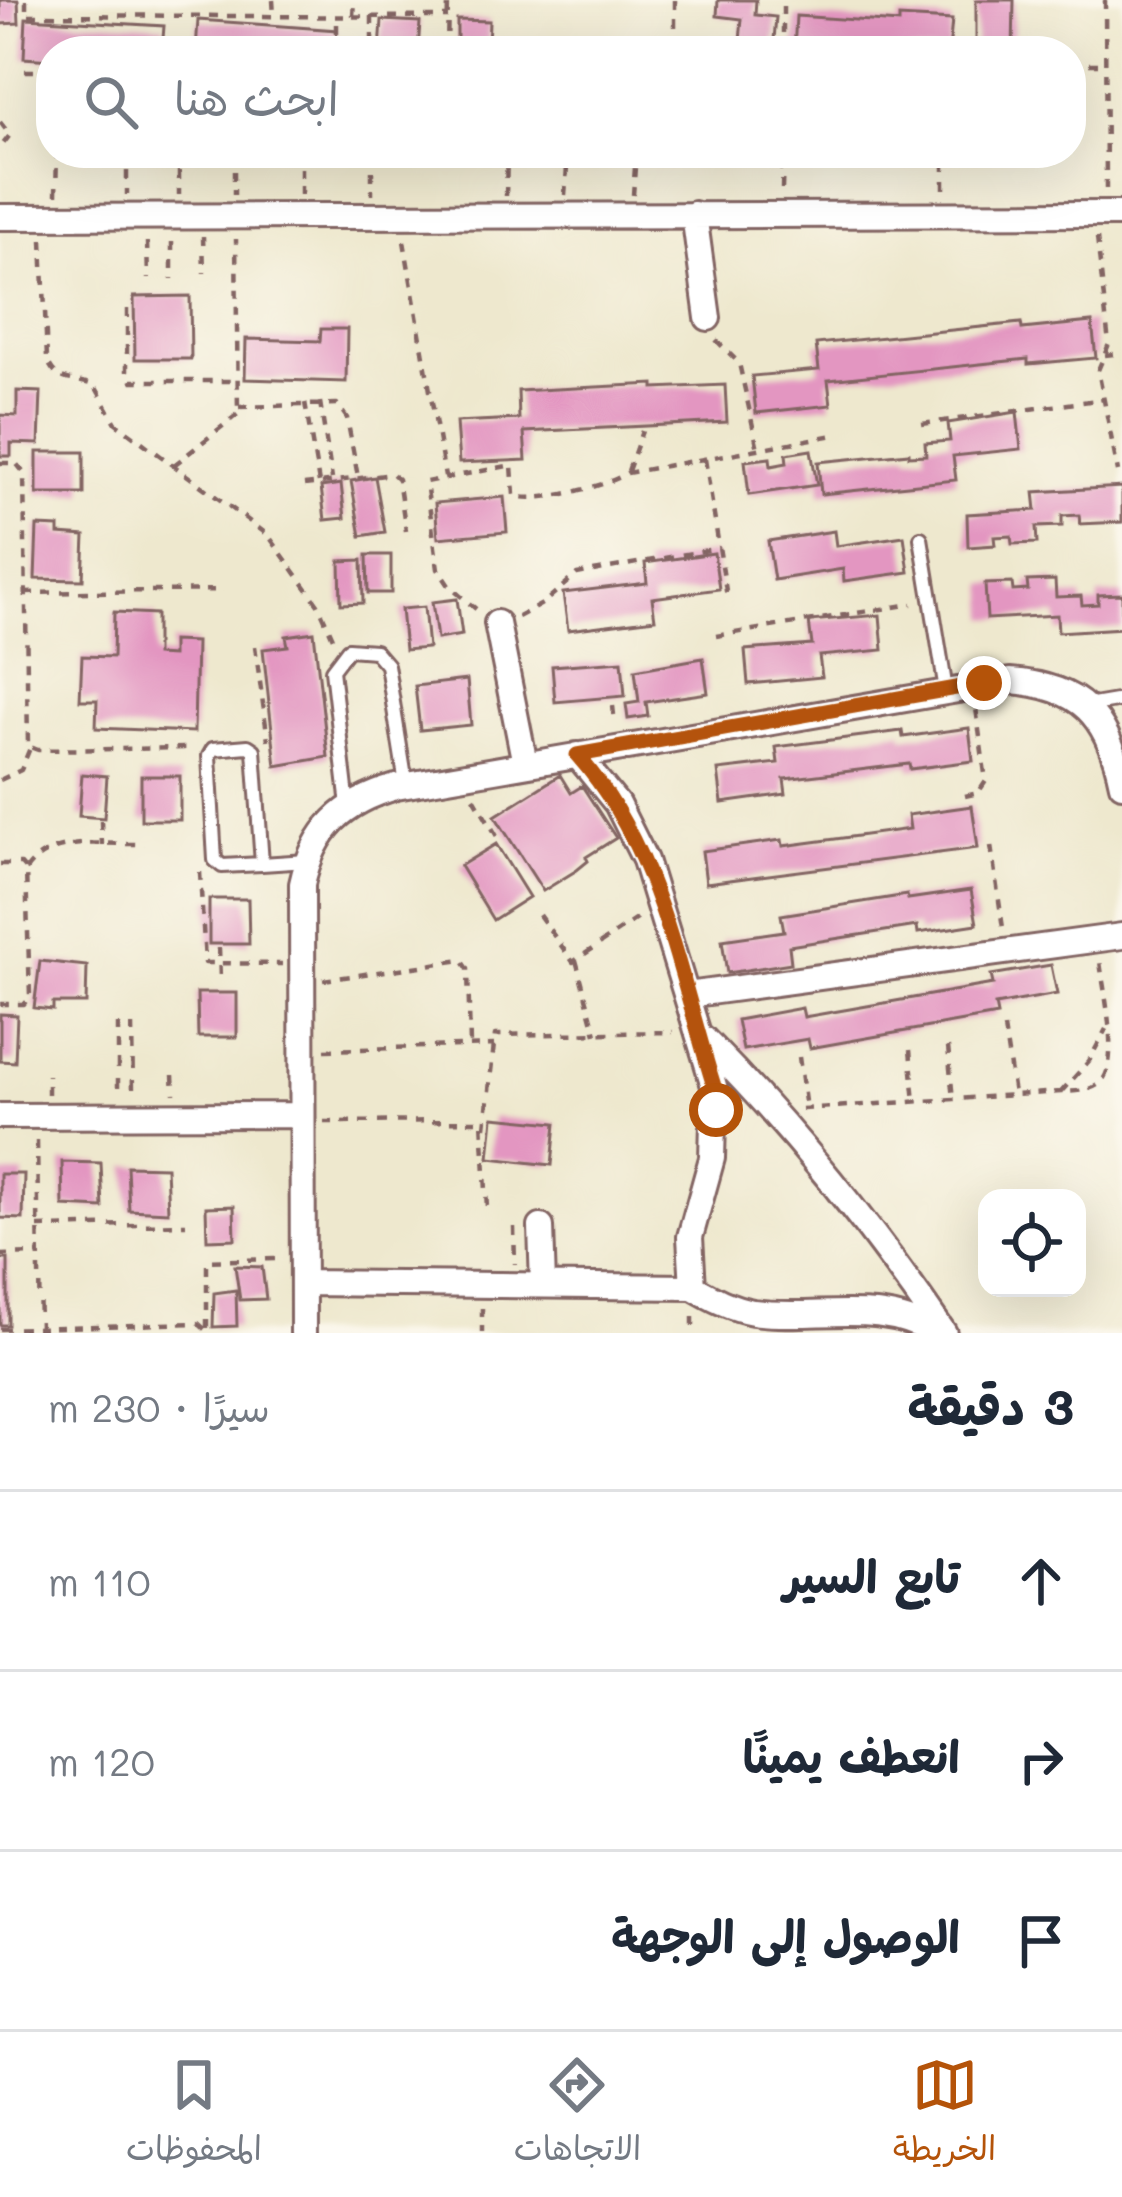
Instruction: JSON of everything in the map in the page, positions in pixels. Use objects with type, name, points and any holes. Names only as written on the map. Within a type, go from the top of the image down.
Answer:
[{"type":"street","points":[[694,214],[708,318]]},
{"type":"street","points":[[0,218],[1108,214]]},
{"type":"street","points":[[497,623],[525,764]]},
{"type":"street","points":[[302,1333],[302,884],[322,831],[348,806],[369,794],[462,775],[972,685],[1037,683],[1063,691],[1086,706],[1103,726],[1122,784]]},
{"type":"street","points":[[577,755],[632,832],[714,1086],[712,1158],[690,1237],[693,1287]]},
{"type":"street","points":[[687,995],[1109,937]]},
{"type":"street","points":[[697,1032],[859,1213],[939,1333]]},
{"type":"street","points":[[0,1116],[301,1119]]},
{"type":"street","points":[[541,1227],[542,1285]]},
{"type":"street","points":[[302,1271],[515,1285],[693,1287],[748,1311],[867,1311],[903,1318],[939,1333]]},
{"type":"lane","points":[[922,538],[946,690]]},
{"type":"lane","points":[[348,806],[332,670],[348,649],[367,647],[387,665],[406,785]]},
{"type":"lane","points":[[1086,706],[1122,700]]},
{"type":"lane","points":[[262,864],[254,750],[248,746],[215,748],[209,754],[214,856],[223,866],[262,864],[307,861]]},
{"type":"path","points":[[26,0],[26,15],[448,17]]},
{"type":"path","points":[[152,0],[153,15]]},
{"type":"path","points":[[273,0],[274,16]]},
{"type":"path","points":[[353,0],[353,16]]},
{"type":"path","points":[[447,36],[448,0]]},
{"type":"path","points":[[675,0],[675,36]]},
{"type":"path","points":[[783,0],[783,36]]},
{"type":"path","points":[[1105,0],[1109,344],[1098,366],[1118,472]]},
{"type":"path","points":[[337,16],[337,36]]},
{"type":"path","points":[[372,16],[372,36]]},
{"type":"path","points":[[1086,64],[1107,64]]},
{"type":"path","points":[[25,71],[36,71]]},
{"type":"path","points":[[0,122],[10,135],[0,148]]},
{"type":"path","points":[[55,168],[48,217],[47,359],[52,370],[67,380],[95,386],[116,423],[268,535],[318,604],[341,654]]},
{"type":"path","points":[[136,168],[204,273]]},
{"type":"path","points":[[148,279],[176,168]]},
{"type":"path","points":[[173,465],[234,420],[239,407],[233,168]]},
{"type":"path","points":[[301,168],[301,216]]},
{"type":"path","points":[[372,168],[372,215]]},
{"type":"path","points":[[506,168],[506,215]]},
{"type":"path","points":[[564,214],[567,168]]},
{"type":"path","points":[[632,214],[635,168]]},
{"type":"path","points":[[782,168],[782,214]]},
{"type":"path","points":[[944,168],[944,214]]},
{"type":"path","points":[[400,215],[445,478]]},
{"type":"path","points":[[165,216],[172,279]]},
{"type":"path","points":[[127,309],[127,373],[132,381],[239,381]]},
{"type":"path","points":[[708,318],[715,338],[739,363],[758,449]]},
{"type":"path","points":[[1106,356],[1122,353]]},
{"type":"path","points":[[922,424],[1104,399]]},
{"type":"path","points":[[320,402],[332,481]]},
{"type":"path","points":[[305,403],[320,483]]},
{"type":"path","points":[[239,407],[337,404],[345,412],[358,477]]},
{"type":"path","points":[[627,473],[642,431]]},
{"type":"path","points":[[719,548],[577,574],[532,611],[497,623],[464,601],[438,569],[424,486],[428,481],[512,465],[511,489],[524,500],[614,481],[627,473],[835,435]]},
{"type":"path","points":[[705,459],[727,597]]},
{"type":"path","points":[[0,463],[16,463],[23,470],[30,748],[21,770],[0,780]]},
{"type":"path","points":[[304,485],[391,473],[397,477],[406,531]]},
{"type":"path","points":[[25,592],[224,590]]},
{"type":"path","points":[[716,636],[932,600]]},
{"type":"path","points":[[254,750],[267,742],[270,733],[255,646]]},
{"type":"path","points":[[964,796],[978,793],[986,782],[972,685]]},
{"type":"path","points":[[30,748],[215,748]]},
{"type":"path","points":[[462,775],[498,838]]},
{"type":"path","points":[[101,821],[102,845]]},
{"type":"path","points":[[26,870],[37,856],[53,848],[144,844]]},
{"type":"path","points":[[991,846],[1007,951]]},
{"type":"path","points":[[214,856],[200,870],[204,961],[301,974],[461,960],[468,969],[470,1046]]},
{"type":"path","points":[[0,864],[21,864],[26,870],[29,1000],[0,1004]]},
{"type":"path","points":[[539,915],[571,961],[658,903]]},
{"type":"path","points":[[772,1111],[1087,1090],[1105,1078],[1112,1058],[1109,937]]},
{"type":"path","points":[[219,948],[220,980]]},
{"type":"path","points":[[576,960],[596,1034]]},
{"type":"path","points":[[118,1024],[126,1116]]},
{"type":"path","points":[[126,1116],[132,1024]]},
{"type":"path","points":[[1061,1092],[1089,1061],[1108,1024]]},
{"type":"path","points":[[1004,1028],[1014,1095]]},
{"type":"path","points":[[487,1208],[485,1127],[497,1035],[697,1032]]},
{"type":"path","points":[[301,1051],[494,1045]]},
{"type":"path","points":[[948,1047],[953,1100]]},
{"type":"path","points":[[910,1050],[915,1102]]},
{"type":"path","points":[[799,1057],[806,1109]]},
{"type":"path","points":[[37,1116],[40,1330]]},
{"type":"path","points":[[301,1119],[478,1120],[485,1127]]},
{"type":"path","points":[[38,1227],[186,1224]]},
{"type":"path","points":[[514,1227],[515,1285]]},
{"type":"path","points":[[0,1255],[39,1254]]},
{"type":"path","points":[[208,1330],[207,1261],[302,1271]]},
{"type":"path","points":[[0,1329],[198,1323],[208,1330]]},
{"type":"building","points":[[0,0],[18,0],[19,23],[0,24]]},
{"type":"building","points":[[718,0],[756,0],[755,15],[776,17],[774,36],[740,36],[742,19],[717,16]]},
{"type":"building","points":[[976,0],[1014,0],[1013,36],[976,36]]},
{"type":"building","points":[[796,16],[899,23],[899,17],[952,20],[950,36],[795,36]]},
{"type":"building","points":[[26,18],[164,26],[163,36],[36,36],[36,59],[24,58]]},
{"type":"building","points":[[198,20],[337,30],[336,36],[197,36]]},
{"type":"building","points":[[382,20],[420,22],[419,36],[381,36]]},
{"type":"building","points":[[457,20],[489,21],[488,36],[457,36]]},
{"type":"building","points":[[190,296],[191,359],[135,359],[134,297]]},
{"type":"building","points":[[1092,322],[1096,358],[1028,364],[1028,359],[828,380],[831,405],[756,413],[752,376],[819,370],[816,344],[1021,323],[1022,329]]},
{"type":"building","points":[[321,329],[347,329],[346,382],[245,379],[246,339],[320,341]]},
{"type":"building","points":[[654,384],[654,388],[725,385],[727,422],[524,432],[526,460],[459,463],[456,422],[519,419],[518,391]]},
{"type":"building","points":[[17,391],[41,392],[39,444],[11,443],[11,456],[0,456],[0,415],[17,416]]},
{"type":"building","points":[[1017,412],[1021,449],[953,456],[956,480],[821,494],[818,462],[926,455],[925,443],[950,441],[948,423]]},
{"type":"building","points":[[811,450],[817,485],[749,495],[745,461],[770,458],[771,466],[787,463],[786,454]]},
{"type":"building","points":[[37,452],[84,452],[84,494],[37,494]]},
{"type":"building","points":[[375,477],[385,532],[361,536],[351,481]]},
{"type":"building","points":[[341,484],[345,518],[325,520],[321,487]]},
{"type":"building","points":[[1122,487],[1122,522],[1080,524],[1079,515],[1062,516],[1062,526],[1036,527],[1037,543],[1012,544],[1011,536],[994,537],[995,545],[968,547],[967,514],[1036,510],[1034,492]]},
{"type":"building","points":[[504,497],[507,532],[438,538],[435,503]]},
{"type":"building","points":[[37,526],[85,536],[83,580],[35,579]]},
{"type":"building","points":[[834,531],[836,546],[904,536],[909,572],[844,581],[843,569],[774,580],[768,541]]},
{"type":"building","points":[[714,553],[719,589],[652,598],[655,619],[568,630],[563,593],[647,583],[645,563]]},
{"type":"building","points":[[367,555],[391,555],[391,593],[368,593]]},
{"type":"building","points":[[362,560],[363,603],[341,604],[340,561]]},
{"type":"building","points":[[1055,580],[1056,597],[1081,596],[1082,605],[1098,604],[1098,595],[1122,594],[1122,628],[1058,632],[1057,615],[987,619],[985,584],[1012,583],[1013,591],[1028,590],[1027,581]]},
{"type":"building","points":[[457,599],[462,635],[437,639],[432,602]]},
{"type":"building","points":[[424,607],[428,648],[405,650],[401,609]]},
{"type":"building","points":[[114,612],[156,614],[156,655],[172,656],[172,641],[196,642],[194,732],[96,728],[97,700],[80,700],[82,656],[113,657]]},
{"type":"building","points":[[880,615],[883,650],[819,656],[822,677],[748,684],[745,650],[812,645],[809,621]]},
{"type":"building","points":[[314,632],[328,757],[276,766],[263,649],[288,646],[286,636]]},
{"type":"building","points":[[703,658],[708,693],[646,702],[648,716],[628,719],[626,704],[639,702],[635,670]]},
{"type":"building","points":[[622,661],[625,696],[555,702],[552,666]]},
{"type":"building","points":[[467,680],[471,725],[420,730],[415,686]]},
{"type":"building","points":[[969,728],[973,761],[784,779],[786,794],[722,803],[718,770],[778,763],[776,747]]},
{"type":"building","points":[[82,774],[107,776],[104,818],[79,816]]},
{"type":"building","points":[[560,775],[571,793],[582,786],[616,838],[543,891],[495,816]]},
{"type":"building","points":[[141,776],[180,776],[180,820],[141,820]]},
{"type":"building","points":[[972,806],[978,848],[706,883],[702,851],[910,829],[908,815]]},
{"type":"building","points":[[496,844],[529,897],[493,920],[460,866]]},
{"type":"building","points":[[971,890],[977,924],[918,933],[917,926],[789,946],[791,963],[727,973],[722,940],[784,931],[781,915]]},
{"type":"building","points":[[209,899],[248,899],[249,944],[209,944]]},
{"type":"building","points":[[40,961],[87,966],[86,1003],[53,1003],[53,1010],[34,1008]]},
{"type":"building","points":[[1051,965],[1057,994],[995,1005],[997,1015],[810,1048],[808,1039],[743,1050],[737,1020],[802,1008],[804,1017],[993,984],[991,975]]},
{"type":"building","points":[[197,993],[237,993],[237,1037],[198,1037]]},
{"type":"building","points":[[0,1014],[17,1015],[15,1062],[0,1061]]},
{"type":"building","points":[[493,1117],[556,1123],[552,1165],[489,1158]]},
{"type":"building","points":[[62,1162],[101,1163],[103,1208],[63,1206]]},
{"type":"building","points":[[127,1166],[166,1167],[168,1212],[129,1210]]},
{"type":"building","points":[[0,1174],[24,1174],[23,1219],[0,1218]]},
{"type":"building","points":[[234,1206],[235,1239],[207,1240],[206,1207]]},
{"type":"building","points":[[0,1259],[8,1259],[8,1325],[0,1325]]},
{"type":"building","points":[[235,1266],[262,1267],[266,1299],[240,1300]]},
{"type":"building","points":[[236,1290],[237,1326],[213,1327],[214,1293]]},
{"type":"route","points":[[716,1110],[714,1086],[645,860],[616,804],[577,755],[984,683]]}]
